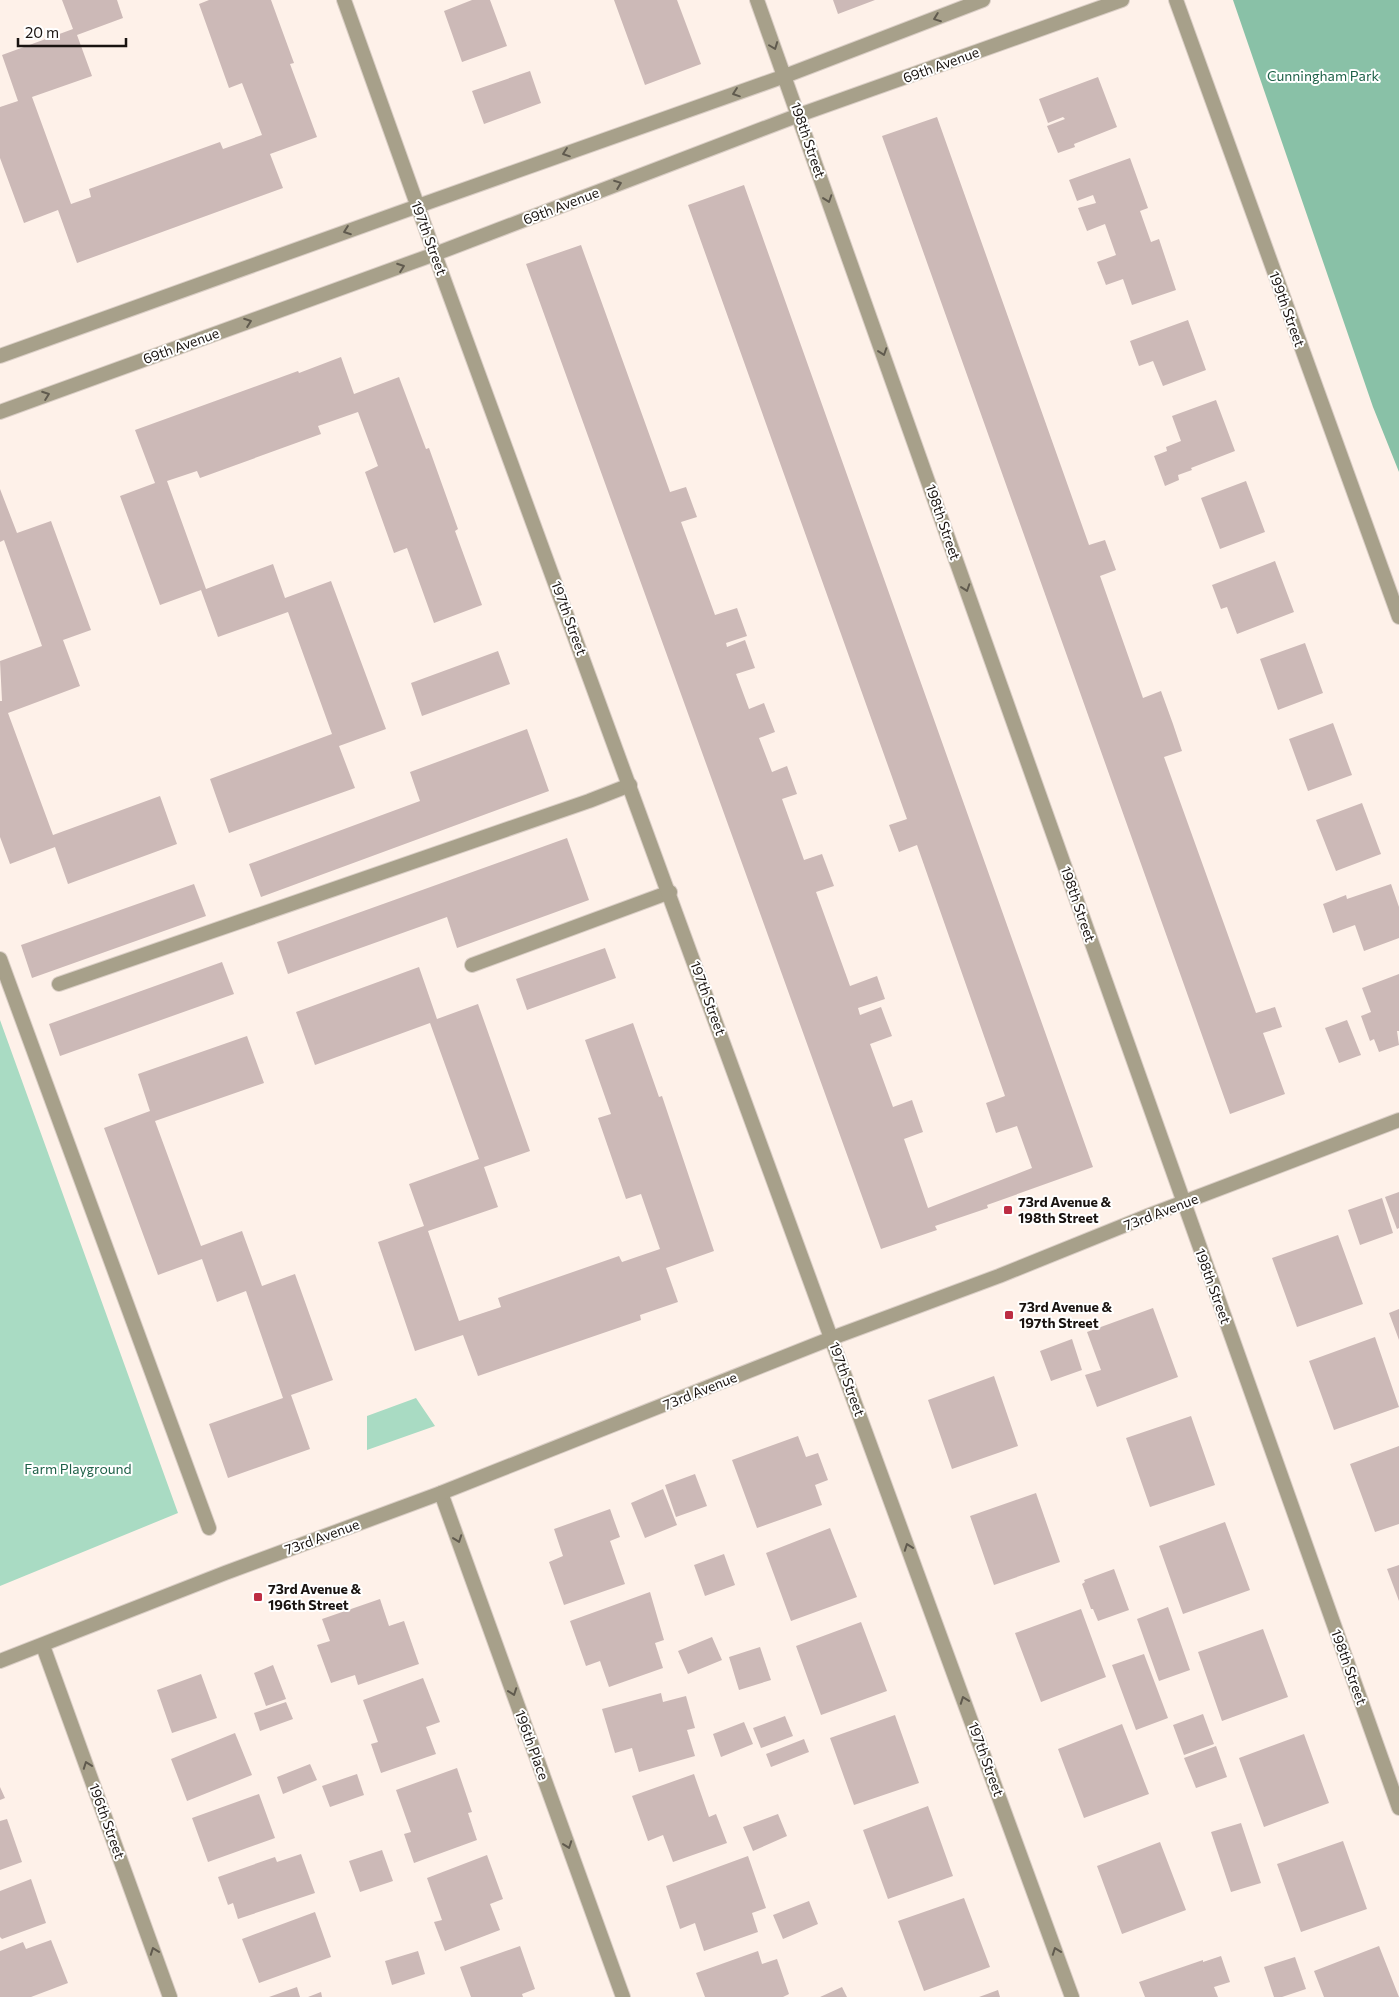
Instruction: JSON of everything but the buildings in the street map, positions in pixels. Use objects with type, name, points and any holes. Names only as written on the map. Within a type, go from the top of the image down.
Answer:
[{"type":"street","name":"197th Street","points":[[344,0],[1072,1997]]},
{"type":"street","name":"198th Street","points":[[757,0],[1399,1808]]},
{"type":"street","points":[[0,356],[785,76],[983,0]]},
{"type":"street","name":"69th Avenue","points":[[0,412],[435,254],[799,115],[1122,0]]},
{"type":"street","name":"199th Street","points":[[1176,0],[1399,617]]},
{"type":"street","points":[[59,984],[589,801],[630,785]]},
{"type":"street","points":[[472,965],[670,892]]},
{"type":"street","points":[[0,959],[209,1528]]},
{"type":"street","name":"73rd Avenue","points":[[0,1661],[43,1646],[224,1573],[441,1493],[832,1338],[999,1276],[1399,1120]]},
{"type":"street","name":"196th Place","points":[[441,1493],[623,1997]]},
{"type":"street","name":"196th Street","points":[[43,1646],[170,1997]]},
{"type":"green space","name":"Cunningham Park","points":[[1233,0],[1399,0],[1399,472],[1373,407]]},
{"type":"green space","name":"Farm Playground","points":[[0,1020],[178,1513],[0,1586]]},
{"type":"green space","points":[[416,1398],[435,1426],[367,1450],[367,1416]]},
{"type":"place","name":"73rd Avenue & 198th Street","points":[[1008,1210]]},
{"type":"place","name":"73rd Avenue & 197th Street","points":[[1009,1315]]},
{"type":"place","name":"73rd Avenue & 196th Street","points":[[258,1597]]}]
